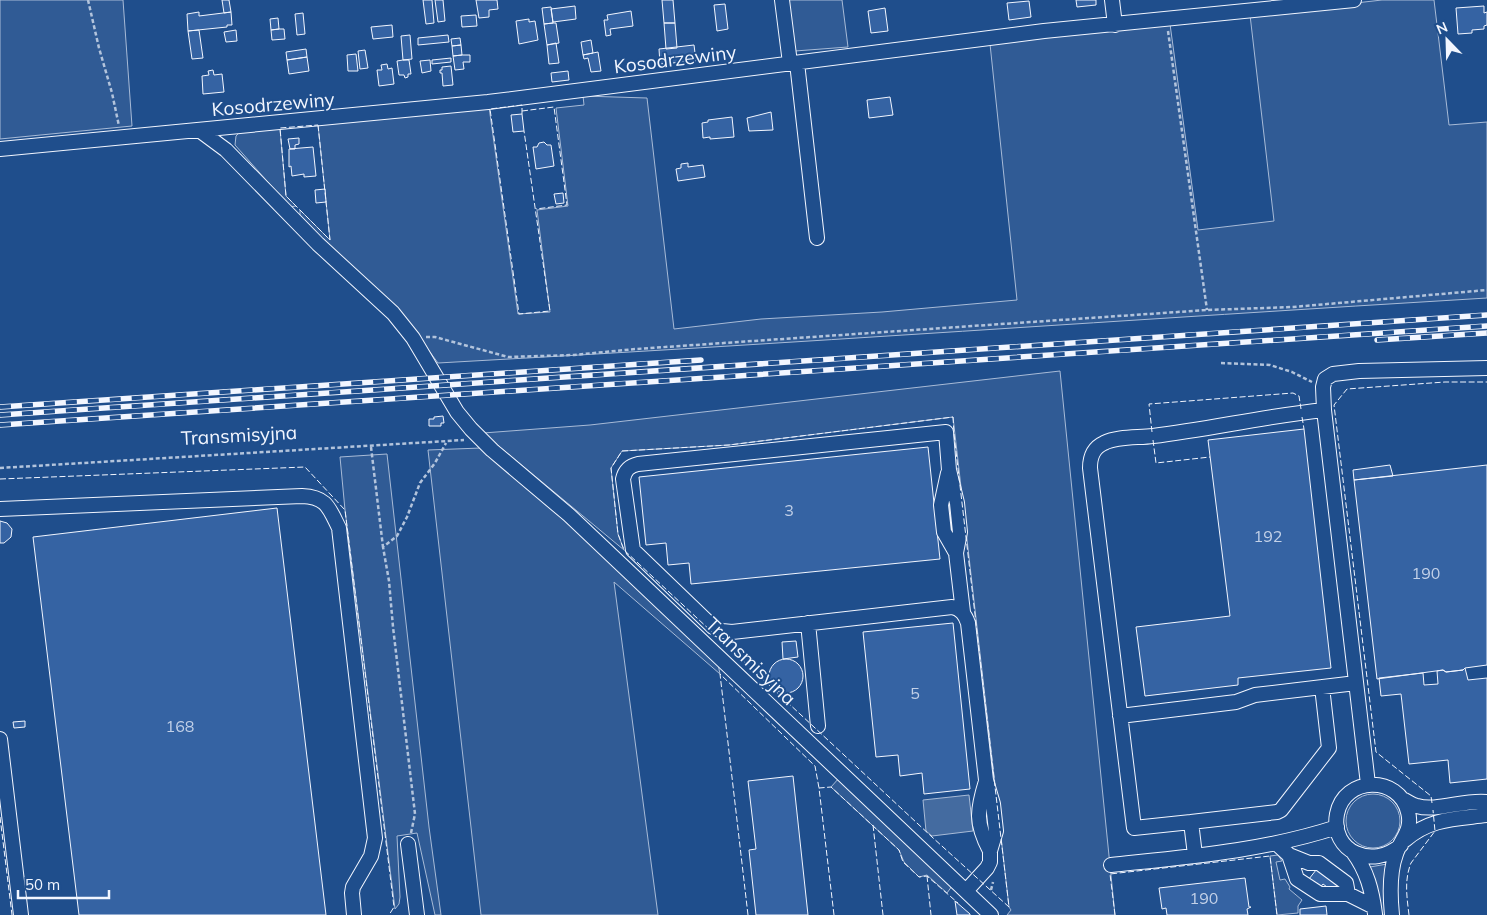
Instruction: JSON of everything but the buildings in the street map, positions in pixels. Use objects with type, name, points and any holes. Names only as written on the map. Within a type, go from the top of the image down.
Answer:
[{"type":"street","points":[[782,0],[794,63],[817,238]]},
{"type":"street","points":[[1112,0],[1115,25]]},
{"type":"street","name":"Kosodrzewiny","points":[[0,149],[488,102],[1044,31],[1354,0]]},
{"type":"street","name":"Transmisyjna","points":[[199,130],[226,150],[318,244],[393,313],[412,338],[457,412],[480,439],[569,514],[991,915]]},
{"type":"street","points":[[1368,784],[1324,410],[1323,387],[1325,379],[1333,374],[1359,371],[1487,368]]},
{"type":"street","points":[[1322,687],[1329,748],[1282,810],[1134,828],[1090,468],[1093,452],[1106,442],[1114,440],[1153,436],[1324,410]]},
{"type":"street","points":[[963,612],[952,608],[732,632],[722,631],[713,627],[633,550],[623,479],[628,468],[638,464],[946,432],[949,470],[957,503],[960,532],[956,553],[963,612],[968,622],[986,780],[978,806],[982,835],[991,857],[987,868],[966,891]]},
{"type":"street","points":[[0,509],[302,496],[316,497],[322,500],[339,528],[375,838],[371,856],[353,886],[354,915]]},
{"type":"street","points":[[808,623],[818,726]]},
{"type":"street","points":[[1120,716],[1236,702],[1255,695],[1356,684]]},
{"type":"street","points":[[0,738],[21,915]]},
{"type":"street","points":[[1375,911],[1365,870],[1353,852],[1344,844],[1337,827],[1337,814],[1343,800],[1354,790],[1368,784],[1384,786],[1397,793],[1402,799],[1410,819],[1407,834],[1396,854],[1391,878],[1392,915]]},
{"type":"street","points":[[1402,799],[1416,806],[1426,807],[1487,802]]},
{"type":"street","points":[[1353,852],[1378,857],[1394,850],[1421,828],[1434,822],[1487,815]]},
{"type":"street","points":[[1191,822],[1195,855]]},
{"type":"street","points":[[1111,865],[1277,844],[1337,827]]},
{"type":"street","points":[[408,844],[417,915]]},
{"type":"street","points":[[1277,844],[1289,855],[1309,863],[1320,863],[1346,883],[1348,894]]},
{"type":"street","points":[[1289,855],[1297,879],[1320,894],[1348,894],[1375,911]]},
{"type":"path","points":[[88,0],[117,119],[124,137]]},
{"type":"path","points":[[1166,20],[1207,310]]},
{"type":"path","points":[[412,338],[435,337],[508,357],[574,355],[636,349],[1207,310],[1292,307],[1487,290]]},
{"type":"path","points":[[1221,363],[1270,366],[1292,372],[1323,387]]},
{"type":"path","name":"Transmisyjna","points":[[0,468],[480,439]]},
{"type":"path","points":[[383,547],[397,536],[407,518],[420,484],[435,464],[446,442]]},
{"type":"path","points":[[372,446],[415,814],[408,844]]},
{"type":"shaded area","points":[[0,0],[123,0],[132,126],[0,139]]},
{"type":"shaded area","points":[[788,0],[842,0],[848,47],[795,51]]},
{"type":"shaded area","points":[[1382,0],[1434,0],[1449,125],[1487,122],[1487,298],[438,363],[408,322],[336,253],[300,215],[300,210],[330,240],[318,125],[489,107],[518,314],[550,312],[537,210],[568,206],[556,108],[584,105],[583,96],[647,98],[674,329],[761,319],[882,312],[1017,300],[990,44],[1170,24],[1198,230],[1274,221],[1250,15]]},
{"type":"shaded area","points":[[280,129],[286,196],[296,206],[290,207],[235,145],[236,136],[240,132]]},
{"type":"shaded area","points":[[1060,371],[1115,915],[1007,915],[1011,910],[1009,907],[953,417],[729,445],[622,451],[611,468],[618,534],[624,550],[483,433],[590,425]]},
{"type":"shaded area","points":[[481,448],[611,561],[718,664],[720,674],[614,582],[658,915],[481,915],[428,450]]},
{"type":"shaded area","points":[[387,454],[429,827],[441,915],[435,915],[417,833],[397,836],[400,897],[399,904],[395,909],[345,510],[340,457]]},
{"type":"shaded area","points":[[839,778],[952,886],[947,893],[927,875],[919,877],[904,862],[899,850],[831,787]]},
{"type":"shaded area","points":[[1368,794],[1378,794],[1388,798],[1396,806],[1400,821],[1396,836],[1388,844],[1378,848],[1368,848],[1358,844],[1350,836],[1346,826],[1346,816],[1350,806],[1358,798]]},
{"type":"shaded area","points":[[969,795],[973,831],[932,836],[926,831],[923,800]]},
{"type":"shaded area","points":[[1278,855],[1282,861],[1276,862],[1280,880],[1285,879],[1290,887],[1289,889],[1302,900],[1298,906],[1298,913],[1277,915],[1270,856]]},
{"type":"shaded area","points":[[1387,864],[1386,915],[1382,915],[1379,895],[1370,867]]},
{"type":"railway","points":[[0,415],[1487,315]]},
{"type":"railway","points":[[0,425],[1487,326]]},
{"type":"railway","points":[[1377,340],[1487,333]]},
{"type":"railway","points":[[0,407],[701,360]]},
{"type":"fence","points":[[522,114],[522,105],[490,109],[519,314],[550,311],[524,131]]},
{"type":"fence","points":[[522,111],[554,107],[567,205],[536,209]]},
{"type":"fence","points":[[318,125],[330,240],[286,196],[280,128],[318,125]]},
{"type":"fence","points":[[1432,803],[1431,796],[1376,752],[1334,405],[1347,389],[1445,382],[1487,382]]},
{"type":"fence","points":[[1152,432],[1149,404],[1293,393],[1299,396],[1301,409]]},
{"type":"fence","points":[[953,417],[954,434],[1009,907],[624,550],[618,534],[611,468],[622,451],[729,445],[953,417]]},
{"type":"fence","points":[[1302,417],[1304,429]]},
{"type":"fence","points":[[1153,440],[1156,463],[1210,457]]},
{"type":"fence","points":[[0,479],[305,467],[345,510],[394,907],[389,915]]},
{"type":"fence","points":[[748,915],[720,674],[815,766],[819,788]]},
{"type":"fence","points":[[834,915],[819,788],[831,787],[899,850],[903,862],[919,877],[927,876],[958,903]]},
{"type":"fence","points":[[1409,915],[1407,876],[1411,863],[1435,831],[1433,810]]},
{"type":"fence","points":[[0,817],[12,915]]},
{"type":"fence","points":[[873,825],[883,915]]},
{"type":"fence","points":[[1115,915],[1110,874],[1270,856],[1277,915]]},
{"type":"fence","points":[[927,876],[931,915]]}]
